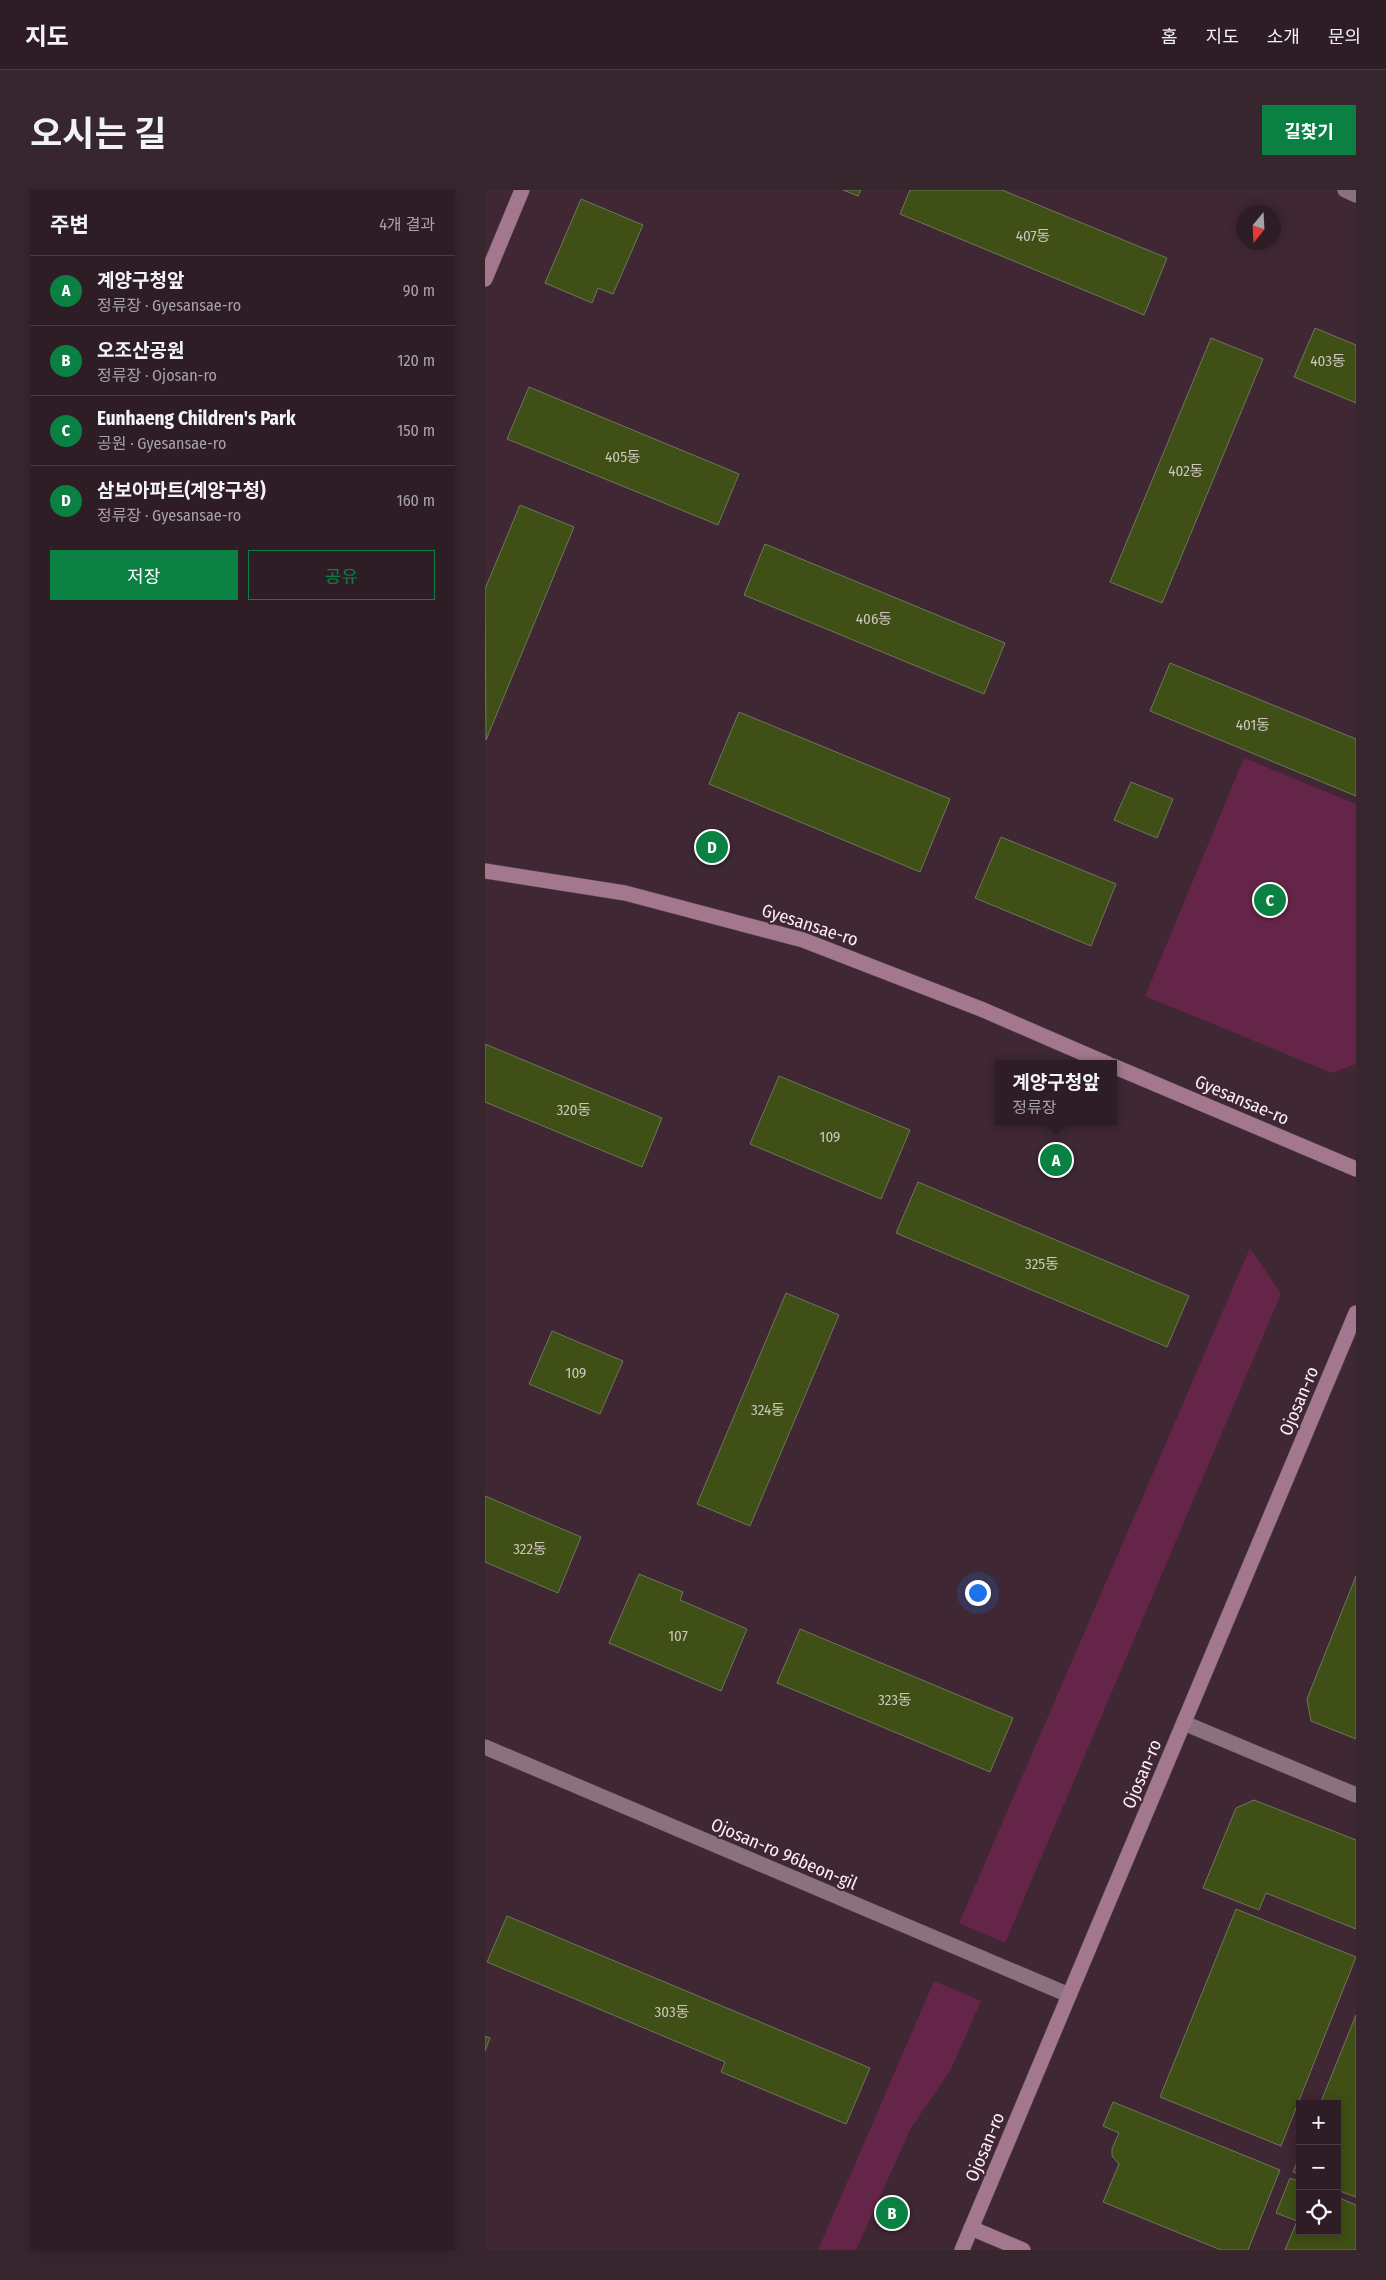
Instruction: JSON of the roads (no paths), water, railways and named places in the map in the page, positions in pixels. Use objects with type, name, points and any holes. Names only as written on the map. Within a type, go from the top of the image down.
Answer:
[{"type":"street","points":[[485,279],[522,190]]},
{"type":"street","points":[[1345,190],[1356,195]]},
{"type":"street","name":"Gyesansae-ro","points":[[485,871],[625,892],[803,940],[981,1009],[1099,1060]]},
{"type":"street","name":"Gyesansae-ro","points":[[1117,1068],[1356,1169]]},
{"type":"street","name":"Ojosan-ro","points":[[962,2250],[1356,1312]]},
{"type":"street","points":[[1184,1723],[1356,1795]]},
{"type":"street","name":"Ojosan-ro 96beon-gil","points":[[485,1747],[1069,1995]]},
{"type":"street","points":[[971,2228],[1023,2250]]},
{"type":"place","name":"삼보아파트(계양구청)","points":[[712,847]]},
{"type":"place","name":"Eunhaeng Children's Park","points":[[1270,900]]},
{"type":"place","name":"계양구청앞","points":[[1056,1160]]},
{"type":"place","name":"오조산공원","points":[[892,2213]]}]
